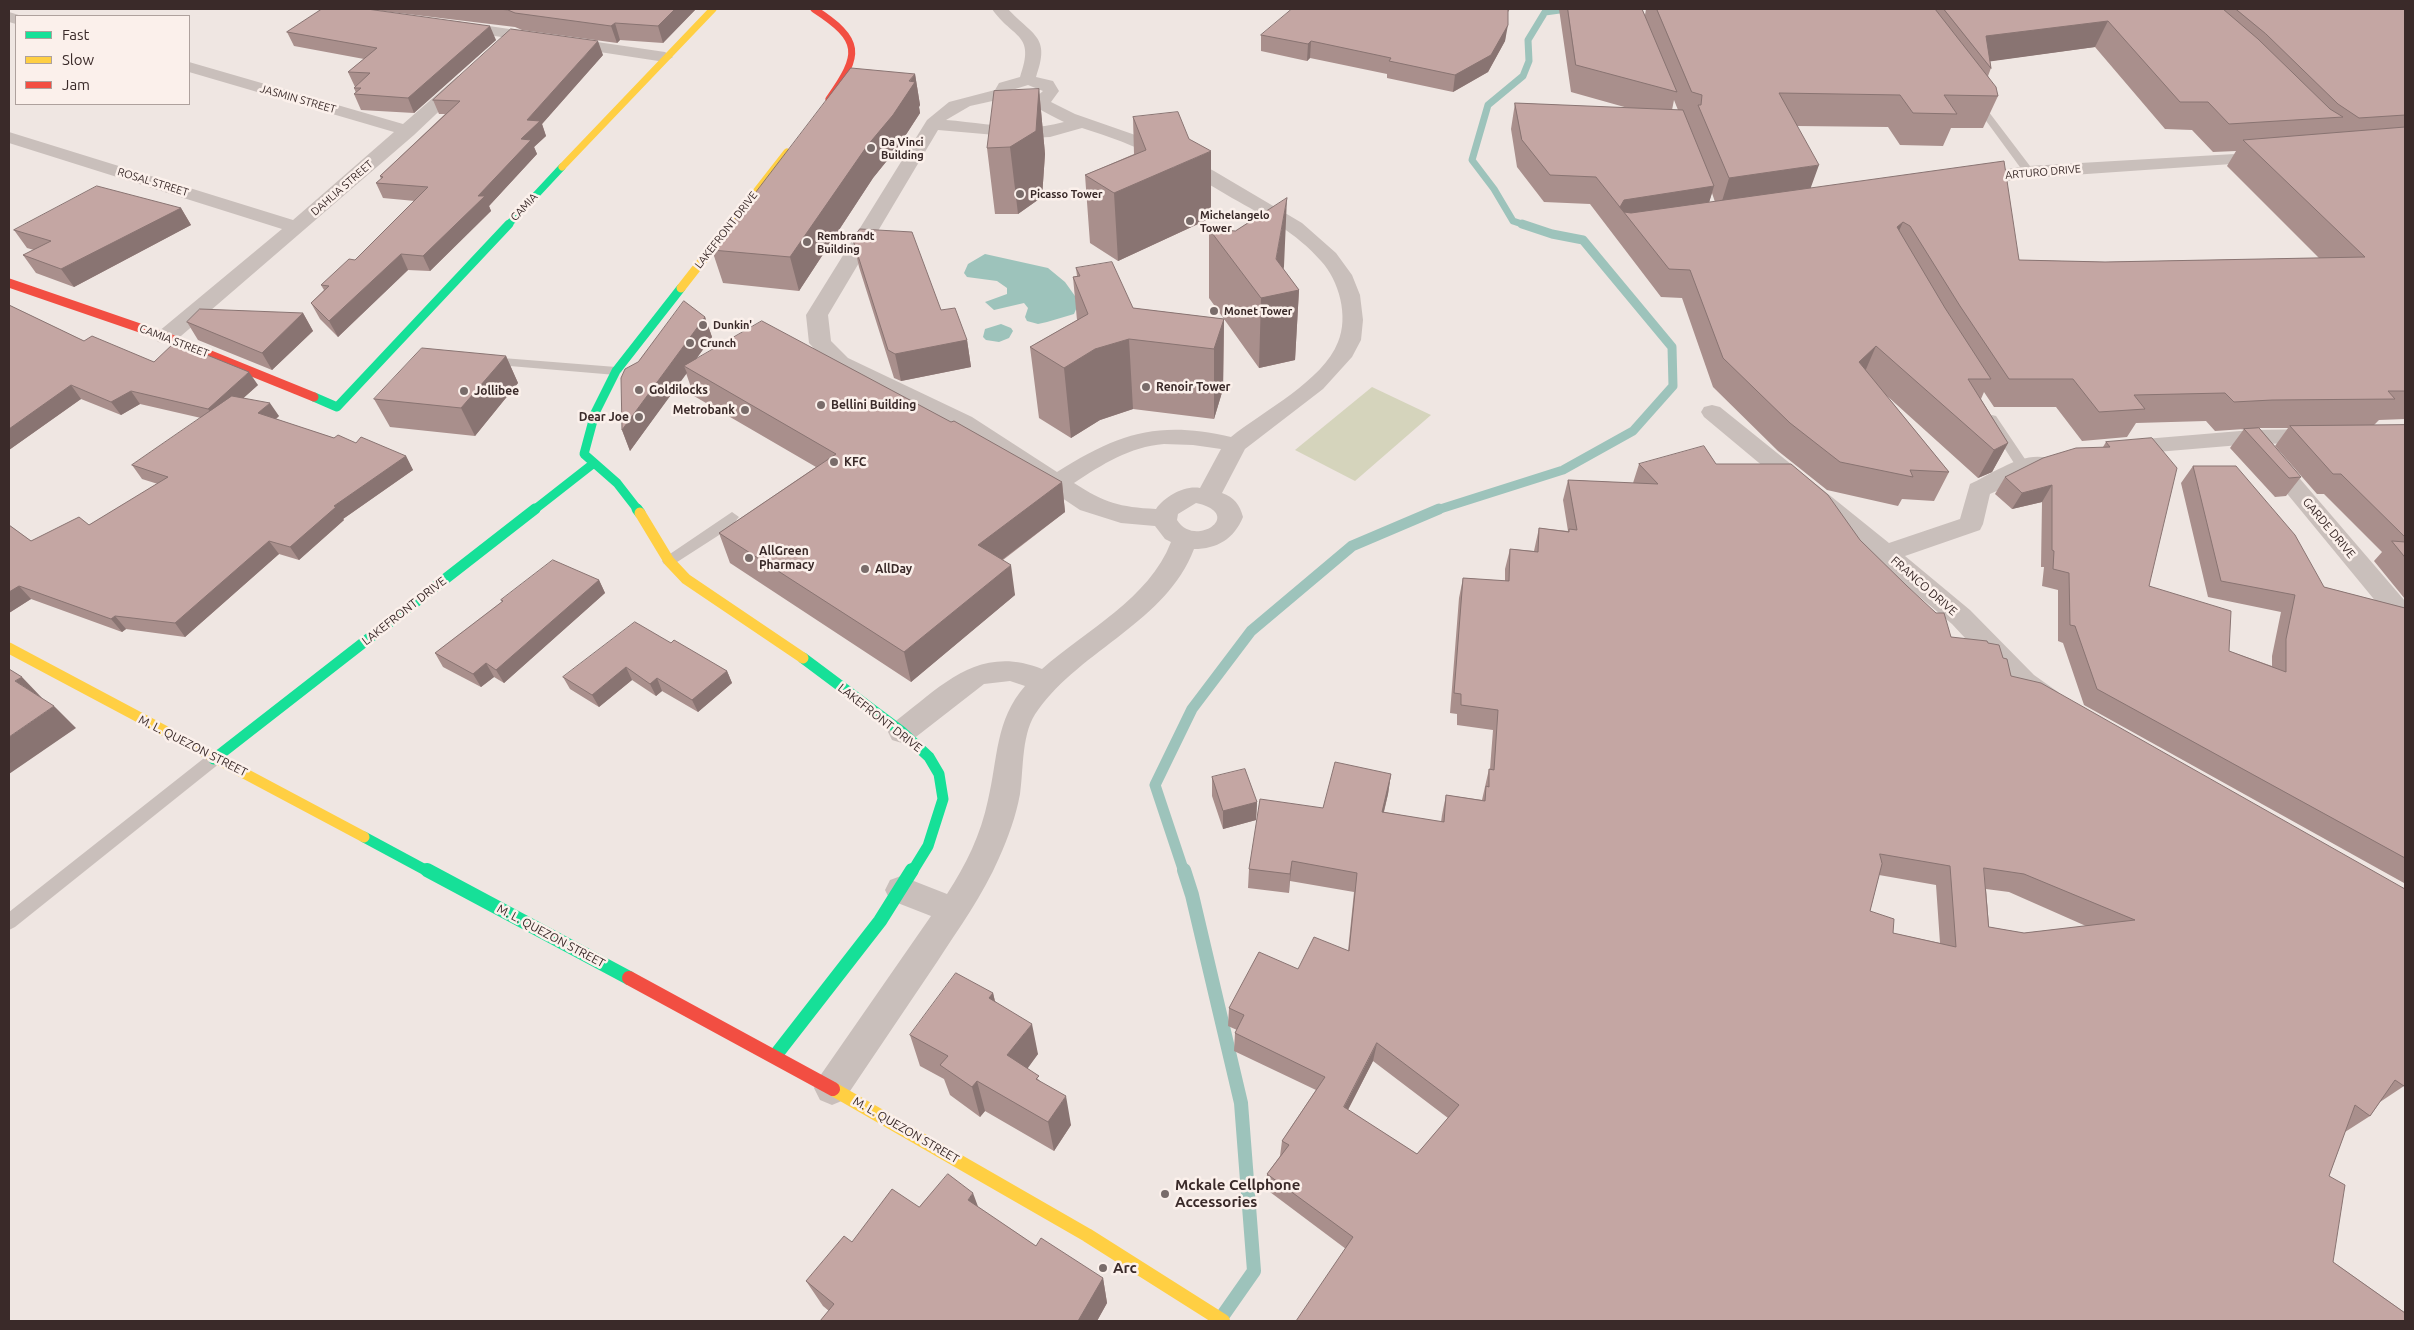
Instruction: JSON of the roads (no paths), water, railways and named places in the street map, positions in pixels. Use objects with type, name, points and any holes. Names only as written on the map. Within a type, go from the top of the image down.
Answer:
[{"type":"street","name":"CAMIA","points":[[337,407],[665,57],[713,9]]},
{"type":"street","points":[[814,9],[840,24],[851,39],[853,54],[851,67],[822,108]]},
{"type":"street","points":[[1000,9],[1028,35],[1036,47],[1035,62],[1027,80]]},
{"type":"street","points":[[437,24],[665,57]]},
{"type":"street","points":[[500,47],[514,34]]},
{"type":"street","name":"DAHLIA STREET","points":[[166,338],[408,131],[479,66]]},
{"type":"street","name":"JASMIN STREET","points":[[190,67],[408,131]]},
{"type":"street","points":[[1000,94],[1010,102],[1020,104],[1040,101],[1050,95],[1050,88],[1042,82],[1027,80],[1005,86],[1000,94],[959,103],[944,112],[933,124],[817,315],[820,343],[840,362],[964,422],[1089,504],[1109,512],[1165,518]]},
{"type":"street","points":[[1040,101],[1049,109],[1188,163],[1254,202],[1316,244],[1340,273],[1348,287],[1353,305],[1352,327],[1349,342],[1339,361],[1321,378],[1236,445],[1208,496]]},
{"type":"street","points":[[933,124],[1030,133],[1050,132],[1082,122]]},
{"type":"street","name":"ROSAL STREET","points":[[9,137],[296,227]]},
{"type":"street","name":"LAKEFRONT DRIVE","points":[[775,1056],[901,890],[928,846],[942,799],[939,774],[929,757],[902,732],[792,651],[686,579],[669,561],[635,505],[617,483],[584,454],[594,413],[616,370],[794,143]]},
{"type":"street","name":"ARTURO DRIVE","points":[[1956,182],[2029,172],[2285,156]]},
{"type":"street","name":"CAMIA STREET","points":[[9,283],[166,338],[337,407]]},
{"type":"street","points":[[1712,412],[1886,553]]},
{"type":"street","points":[[2097,450],[2252,437],[2338,436]]},
{"type":"street","points":[[1056,483],[1109,451],[1140,440],[1200,437],[1236,445]]},
{"type":"street","name":"GARDE DRIVE","points":[[2252,437],[2405,619]]},
{"type":"street","name":"FRANCO DRIVE","points":[[1886,553],[1971,524],[1979,490],[2024,468],[2060,457]]},
{"type":"street","name":"LAKEFRONT DRIVE","points":[[214,759],[594,463]]},
{"type":"street","points":[[1195,495],[1208,496],[1220,501],[1228,508],[1232,517],[1229,526],[1222,533],[1211,538],[1185,538],[1174,533],[1168,526],[1165,518],[1167,510],[1183,498],[1195,495]]},
{"type":"street","points":[[832,1088],[953,910],[983,859],[998,820],[1004,794],[1010,745],[1026,703],[1043,684],[1157,589],[1174,569],[1182,552],[1185,538]]},
{"type":"street","name":"FRANCO DRIVE","points":[[1886,553],[1966,621],[2032,691],[2067,711]]},
{"type":"street","name":"M. L. QUEZON STREET","points":[[9,648],[214,759],[775,1056],[1087,1235],[1223,1321]]},
{"type":"street","points":[[902,732],[975,676],[984,673],[1020,673],[1031,676],[1043,684]]},
{"type":"street","points":[[901,890],[953,910]]},
{"type":"lane","points":[[1972,94],[2029,172]]},
{"type":"lane","points":[[476,360],[616,370]]},
{"type":"lane","points":[[1987,410],[2024,468]]},
{"type":"lane","points":[[669,561],[725,525],[732,517]]},
{"type":"lane","points":[[9,922],[214,759]]},
{"type":"water","points":[[985,254],[1048,268],[1065,282],[1075,296],[1077,307],[1074,314],[1038,324],[1027,321],[1025,317],[1028,308],[1024,303],[994,310],[985,302],[1007,294],[1007,288],[997,281],[967,277],[964,273],[968,264]]},
{"type":"water","points":[[1001,324],[1011,328],[1013,331],[1009,338],[999,342],[986,340],[983,337],[985,329]]},
{"type":"waterway","points":[[1437,510],[1563,470],[1633,431],[1673,386],[1672,347],[1583,240],[1552,234],[1513,221],[1494,189],[1472,160],[1488,105],[1523,76],[1529,61],[1528,40],[1545,12],[1567,9]]},
{"type":"waterway","points":[[1184,872],[1155,785],[1192,709],[1251,631],[1352,546],[1439,509]]},
{"type":"waterway","points":[[1184,870],[1192,895],[1241,1103],[1254,1271],[1219,1321]]},
{"type":"place","name":"Da Vinci Building","points":[[871,148]]},
{"type":"place","name":"Picasso Tower","points":[[1020,194]]},
{"type":"place","name":"Michelangelo Tower","points":[[1190,221]]},
{"type":"place","name":"Rembrandt Building","points":[[807,242]]},
{"type":"place","name":"Monet Tower","points":[[1214,311]]},
{"type":"place","name":"Dunkin'","points":[[703,325]]},
{"type":"place","name":"Crunch","points":[[690,343]]},
{"type":"place","name":"Renoir Tower","points":[[1146,387]]},
{"type":"place","name":"Goldilocks","points":[[639,390]]},
{"type":"place","name":"Jollibee","points":[[464,391]]},
{"type":"place","name":"Bellini Building","points":[[821,405]]},
{"type":"place","name":"Metrobank","points":[[745,410]]},
{"type":"place","name":"Dear Joe","points":[[639,417]]},
{"type":"place","name":"KFC","points":[[834,462]]},
{"type":"place","name":"AllGreen Pharmacy","points":[[749,558]]},
{"type":"place","name":"AllDay","points":[[865,569]]},
{"type":"place","name":"Mckale Cellphone Accessories","points":[[1165,1194]]},
{"type":"place","name":"Arc","points":[[1103,1268]]}]
